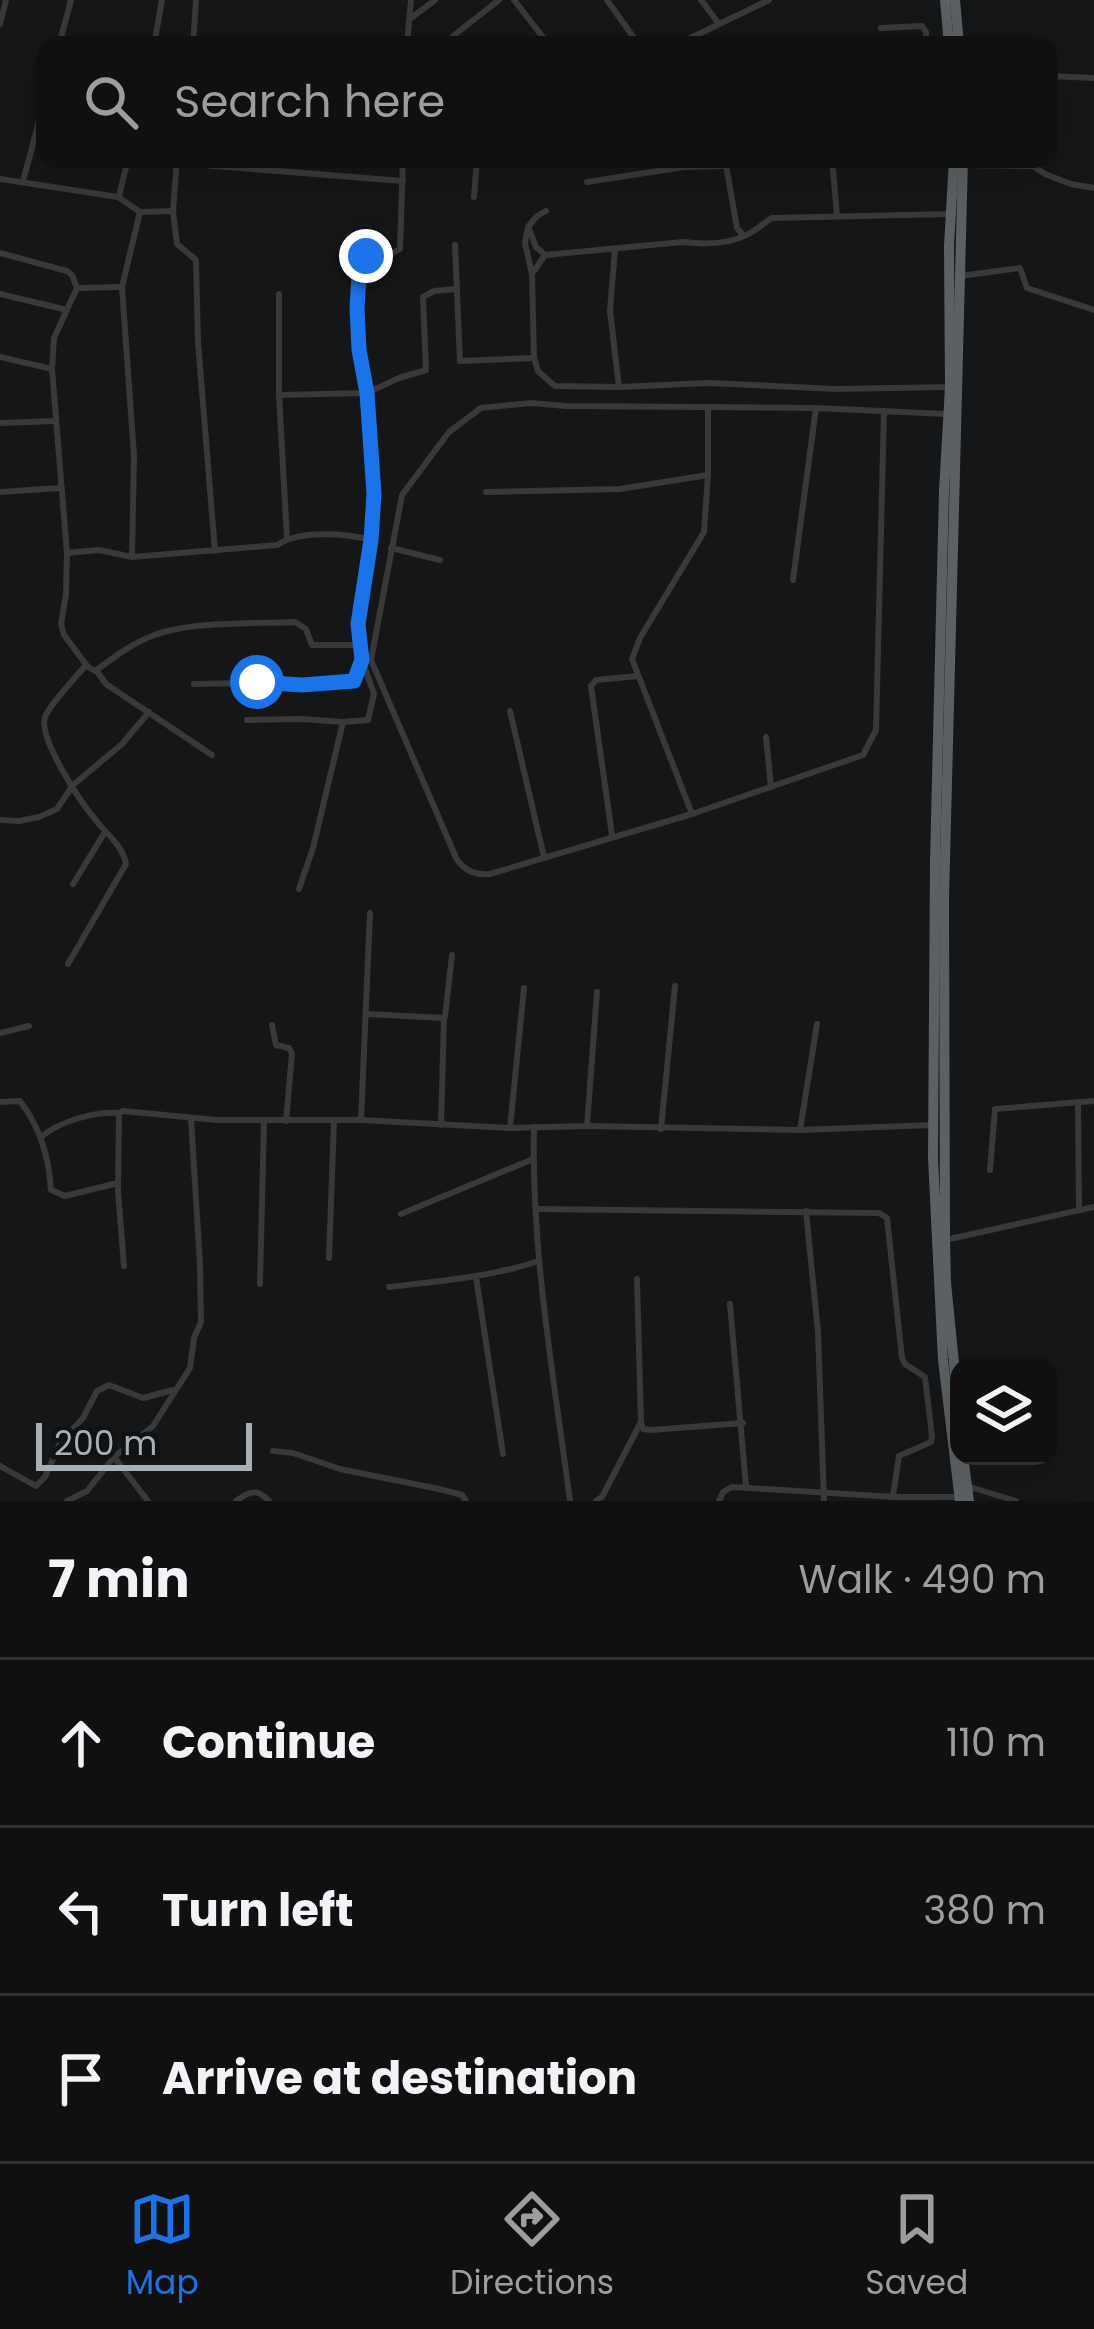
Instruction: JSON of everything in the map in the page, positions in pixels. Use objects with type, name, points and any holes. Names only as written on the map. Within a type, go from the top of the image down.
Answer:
[{"type":"highway","points":[[945,0],[949,36]]},
{"type":"highway","points":[[956,0],[958,36]]},
{"type":"highway","points":[[959,168],[951,214],[959,276],[933,1125],[937,1281],[964,1496]]},
{"type":"highway","points":[[954,1357],[945,1240],[940,860],[947,414],[960,168]]},
{"type":"highway","points":[[964,1465],[964,1496]]},
{"type":"street","points":[[0,24],[6,0]]},
{"type":"street","points":[[61,36],[70,0]]},
{"type":"street","points":[[156,36],[162,0]]},
{"type":"street","points":[[194,36],[196,0]]},
{"type":"street","points":[[408,36],[412,0]]},
{"type":"street","points":[[411,18],[435,0]]},
{"type":"street","points":[[454,36],[499,0]]},
{"type":"street","points":[[514,0],[542,36]]},
{"type":"street","points":[[607,0],[633,36]]},
{"type":"street","points":[[701,0],[719,24]]},
{"type":"street","points":[[694,36],[764,1]]},
{"type":"street","points":[[881,28],[922,26],[926,36]]},
{"type":"street","points":[[1058,76],[1094,78]]},
{"type":"street","points":[[23,181],[36,133]]},
{"type":"street","points":[[118,197],[126,168]]},
{"type":"street","points":[[176,168],[173,211],[177,244],[196,260],[215,551]]},
{"type":"street","points":[[256,168],[403,181]]},
{"type":"street","points":[[247,720],[343,722],[370,716],[374,694],[362,660],[358,624],[374,494],[357,308],[360,259],[400,249],[403,168]]},
{"type":"street","points":[[474,197],[476,168]]},
{"type":"street","points":[[587,182],[678,168]]},
{"type":"street","points":[[726,168],[737,228],[743,236]]},
{"type":"street","points":[[833,168],[838,217]]},
{"type":"street","points":[[1036,168],[1071,184],[1094,188]]},
{"type":"street","points":[[0,179],[118,197],[140,212],[173,211]]},
{"type":"street","points":[[546,211],[528,227],[525,243],[532,274],[534,358],[538,371],[555,386],[950,387]]},
{"type":"street","points":[[132,556],[134,456],[122,287],[140,212]]},
{"type":"street","points":[[528,227],[536,248],[545,255],[704,244],[743,236],[772,218],[951,214]]},
{"type":"street","points":[[455,245],[460,361],[534,358]]},
{"type":"street","points":[[615,249],[610,311],[619,387]]},
{"type":"street","points":[[0,253],[67,271],[77,288],[55,338],[52,369],[67,553],[64,635],[106,684],[212,755]]},
{"type":"street","points":[[532,274],[545,255]]},
{"type":"street","points":[[959,276],[1020,268],[1027,288],[1094,310]]},
{"type":"street","points":[[77,288],[122,287]]},
{"type":"street","points":[[279,395],[367,393],[426,370],[423,297],[457,289]]},
{"type":"street","points":[[0,294],[67,310]]},
{"type":"street","points":[[279,294],[287,538]]},
{"type":"street","points":[[0,357],[52,369]]},
{"type":"street","points":[[884,411],[876,730],[863,755],[692,814],[490,874],[470,872],[457,860],[371,660],[401,495],[466,416],[482,408],[531,403],[816,408],[884,411],[947,414]]},
{"type":"street","points":[[692,814],[632,658],[704,532],[708,407]]},
{"type":"street","points":[[794,580],[816,408]]},
{"type":"street","points":[[0,423],[56,421]]},
{"type":"street","points":[[486,492],[620,489],[708,475]]},
{"type":"street","points":[[0,492],[60,488]]},
{"type":"street","points":[[67,553],[98,550],[132,556],[215,551],[278,545],[287,538],[350,534],[371,540]]},
{"type":"street","points":[[391,548],[440,560]]},
{"type":"street","points":[[96,670],[152,636],[199,628],[295,622],[306,629],[312,645],[361,644]]},
{"type":"street","points":[[194,684],[354,681],[362,660]]},
{"type":"street","points":[[68,964],[127,864],[53,752],[44,726],[46,713],[86,665]]},
{"type":"street","points":[[612,837],[591,686],[596,680],[638,676]]},
{"type":"street","points":[[510,711],[544,856]]},
{"type":"street","points":[[0,820],[39,817],[57,809],[73,785],[122,744],[149,712]]},
{"type":"street","points":[[299,889],[343,722]]},
{"type":"street","points":[[766,737],[771,788]]},
{"type":"street","points":[[73,884],[105,832]]},
{"type":"street","points":[[361,1120],[370,914]]},
{"type":"street","points":[[441,1125],[444,1018],[452,955]]},
{"type":"street","points":[[662,1129],[675,986]]},
{"type":"street","points":[[510,1128],[524,988]]},
{"type":"street","points":[[587,1126],[597,992]]},
{"type":"street","points":[[367,1014],[444,1018]]},
{"type":"street","points":[[272,1024],[277,1045],[289,1048],[292,1054],[286,1121]]},
{"type":"street","points":[[800,1130],[817,1024]]},
{"type":"street","points":[[0,1033],[29,1026]]},
{"type":"street","points":[[990,1170],[995,1109],[1094,1100]]},
{"type":"street","points":[[0,1102],[20,1101],[31,1114],[50,1162],[51,1190],[65,1196],[118,1183]]},
{"type":"street","points":[[1078,1102],[1079,1209]]},
{"type":"street","points":[[41,1137],[50,1129],[91,1115],[119,1113],[510,1128],[800,1130],[933,1125]]},
{"type":"street","points":[[119,1113],[124,1266]]},
{"type":"street","points":[[67,1501],[87,1491],[114,1457],[153,1426],[190,1368],[201,1322],[190,1118]]},
{"type":"street","points":[[329,1258],[334,1120]]},
{"type":"street","points":[[260,1284],[264,1121]]},
{"type":"street","points":[[534,1127],[540,1261],[570,1501]]},
{"type":"street","points":[[401,1214],[533,1159]]},
{"type":"street","points":[[945,1240],[1094,1207]]},
{"type":"street","points":[[537,1209],[879,1213],[890,1222],[902,1358],[925,1377],[932,1436],[931,1442],[899,1456],[894,1498]]},
{"type":"street","points":[[806,1211],[818,1332],[824,1497]]},
{"type":"street","points":[[389,1287],[476,1277],[540,1261]]},
{"type":"street","points":[[476,1277],[503,1454]]},
{"type":"street","points":[[637,1279],[643,1429],[742,1423]]},
{"type":"street","points":[[730,1304],[746,1487]]},
{"type":"street","points":[[0,1466],[36,1486],[97,1391],[109,1385],[143,1398],[176,1389]]},
{"type":"street","points":[[596,1501],[641,1422]]},
{"type":"street","points":[[273,1451],[439,1489],[462,1495],[466,1501]]},
{"type":"street","points":[[114,1457],[148,1501]]},
{"type":"street","points":[[719,1501],[728,1489],[746,1487],[824,1497],[964,1496],[1016,1501]]},
{"type":"street","points":[[236,1501],[251,1491],[269,1501]]},
{"type":"route","points":[[257,682],[302,685],[354,681],[358,676],[362,660],[358,624],[374,494],[357,308],[360,259],[366,256]]}]
